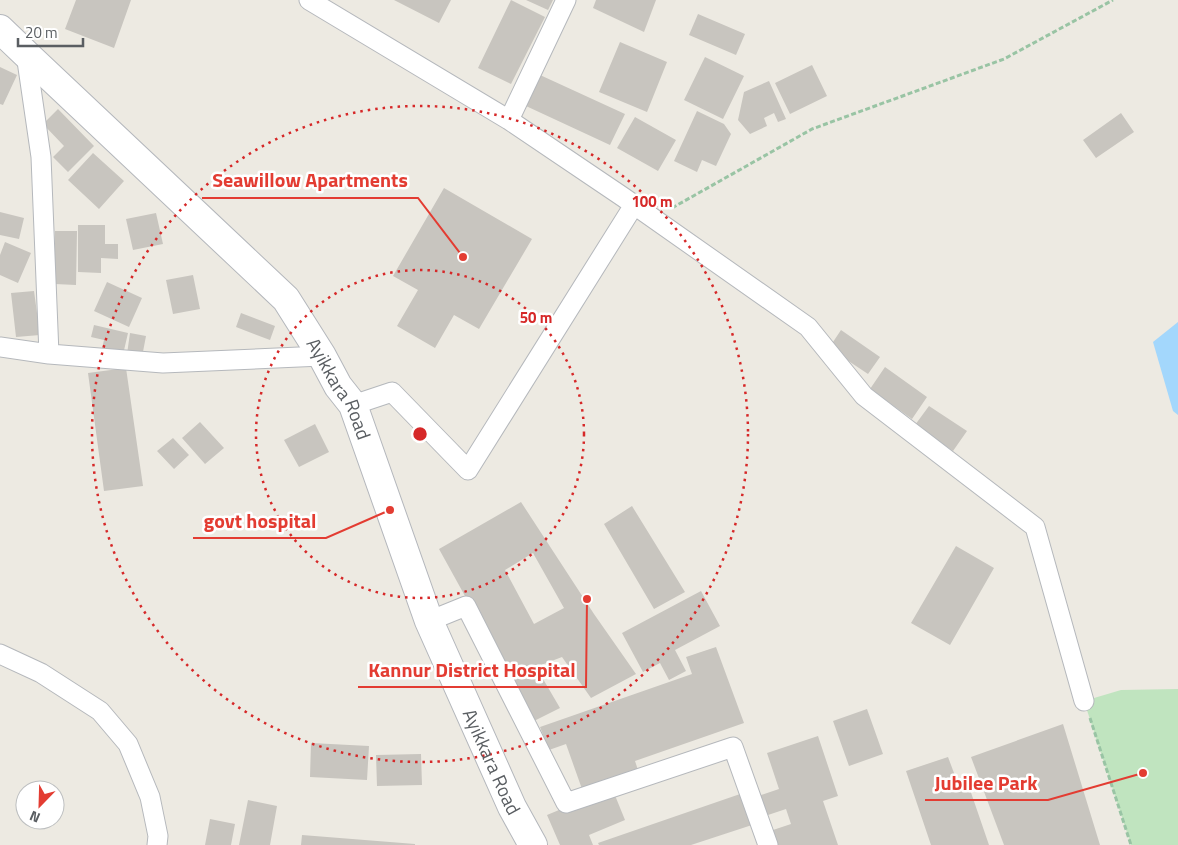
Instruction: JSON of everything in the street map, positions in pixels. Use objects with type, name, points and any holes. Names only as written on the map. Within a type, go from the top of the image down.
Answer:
[{"type":"main road","name":"Ayikkara Road","points":[[0,29],[286,298],[338,386],[352,405],[429,621],[512,807],[533,845]]},
{"type":"street","points":[[309,0],[509,120],[654,218],[808,327],[864,396],[1035,527],[1084,701]]},
{"type":"street","points":[[509,120],[566,0]]},
{"type":"street","points":[[26,54],[41,157],[49,354]]},
{"type":"street","points":[[352,405],[392,392],[468,470],[634,205]]},
{"type":"street","points":[[0,347],[49,354],[163,363],[322,356]]},
{"type":"street","points":[[429,621],[466,606],[566,803],[733,747],[768,845]]},
{"type":"street","points":[[0,654],[41,672],[100,711],[128,744],[150,797],[158,836],[157,845]]},
{"type":"path","points":[[654,218],[812,129],[1004,60],[1113,0]]},
{"type":"path","points":[[1084,701],[1131,845]]},
{"type":"green space","points":[[1178,689],[1178,845],[1131,845],[1084,701],[1121,690]]},
{"type":"water","points":[[1178,322],[1178,415],[1173,411],[1153,342]]},
{"type":"building","points":[[76,0],[131,0],[114,48],[65,29]]},
{"type":"building","points":[[394,0],[451,0],[439,23]]},
{"type":"building","points":[[511,0],[545,17],[511,84],[478,68]]},
{"type":"building","points":[[526,0],[553,0],[548,10]]},
{"type":"building","points":[[596,0],[656,0],[644,32],[593,8]]},
{"type":"building","points":[[698,14],[745,34],[736,55],[689,35]]},
{"type":"building","points":[[620,42],[667,62],[647,112],[599,92]]},
{"type":"building","points":[[705,57],[744,76],[723,119],[684,100]]},
{"type":"building","points":[[812,65],[827,96],[790,114],[775,83]]},
{"type":"building","points":[[0,67],[17,75],[3,105],[0,104]]},
{"type":"building","points":[[540,75],[625,114],[610,145],[526,106]]},
{"type":"building","points":[[769,81],[786,119],[778,122],[774,113],[764,118],[767,126],[750,134],[738,120],[744,92]]},
{"type":"building","points":[[58,109],[94,146],[68,172],[53,157],[64,146],[43,124]]},
{"type":"building","points":[[697,111],[724,124],[731,134],[716,166],[702,160],[697,172],[674,161]]},
{"type":"building","points":[[1121,113],[1134,132],[1096,158],[1083,140]]},
{"type":"building","points":[[635,117],[676,140],[658,171],[617,148]]},
{"type":"building","points":[[93,153],[124,181],[99,209],[68,180]]},
{"type":"building","points":[[444,188],[532,239],[479,329],[454,315],[435,348],[397,326],[418,290],[393,276]]},
{"type":"building","points":[[0,212],[24,218],[19,239],[0,235]]},
{"type":"building","points":[[156,213],[163,244],[133,250],[126,219]]},
{"type":"building","points":[[78,225],[105,225],[105,244],[118,244],[118,259],[101,258],[101,273],[78,272]]},
{"type":"building","points":[[55,231],[77,231],[76,285],[55,284]]},
{"type":"building","points":[[5,242],[31,253],[18,283],[0,275],[0,255]]},
{"type":"building","points":[[193,275],[200,309],[173,314],[166,280]]},
{"type":"building","points":[[107,282],[142,298],[129,327],[94,311]]},
{"type":"building","points":[[34,291],[40,335],[16,337],[11,293]]},
{"type":"building","points":[[241,313],[275,326],[270,340],[236,327]]},
{"type":"building","points":[[94,325],[128,333],[122,359],[101,353],[104,340],[91,337]]},
{"type":"building","points":[[841,330],[880,357],[868,374],[829,348]]},
{"type":"building","points":[[130,333],[146,336],[142,357],[127,354]]},
{"type":"building","points":[[885,367],[927,397],[912,419],[870,389]]},
{"type":"building","points":[[126,368],[143,486],[104,491],[88,373]]},
{"type":"building","points":[[929,406],[967,431],[953,451],[915,425]]},
{"type":"building","points":[[200,422],[224,448],[205,464],[182,438]]},
{"type":"building","points":[[315,424],[329,452],[299,467],[284,440]]},
{"type":"building","points":[[173,438],[189,455],[174,469],[157,451]]},
{"type":"building","points":[[521,502],[594,614],[636,674],[591,698],[562,657],[536,667],[560,708],[534,721],[439,549]],"holes":[[[533,553],[564,608],[534,624],[505,570]]]},
{"type":"building","points":[[632,506],[685,592],[654,609],[604,524]]},
{"type":"building","points":[[956,546],[994,568],[950,645],[911,623]]},
{"type":"building","points":[[701,591],[720,626],[675,650],[686,671],[669,680],[660,663],[643,672],[622,633]]},
{"type":"building","points":[[716,647],[744,723],[635,761],[638,770],[582,789],[566,744],[549,750],[540,727],[692,674],[686,657]]},
{"type":"building","points":[[867,709],[883,754],[849,766],[833,721]]},
{"type":"building","points":[[1063,724],[1100,845],[1004,845],[971,757]]},
{"type":"building","points":[[818,736],[838,796],[823,801],[838,845],[778,845],[773,830],[791,824],[786,809],[762,817],[755,797],[779,789],[767,753]]},
{"type":"building","points":[[311,743],[369,746],[367,780],[310,777]]},
{"type":"building","points":[[421,754],[422,785],[377,786],[376,755]]},
{"type":"building","points":[[948,757],[957,781],[966,778],[989,845],[931,845],[906,771]]},
{"type":"building","points":[[612,788],[625,820],[589,835],[593,845],[560,845],[547,815]]},
{"type":"building","points":[[743,793],[752,825],[691,845],[599,845],[598,843]]},
{"type":"building","points":[[248,800],[277,806],[270,845],[239,845]]},
{"type":"building","points":[[210,819],[235,824],[231,845],[205,845]]},
{"type":"building","points":[[302,835],[415,844],[415,845],[301,845]]},
{"type":"place","name":"Seawillow Apartments","points":[[463,257]]},
{"type":"place","name":"govt hospital","points":[[390,510]]},
{"type":"place","name":"Kannur District Hospital","points":[[587,599]]},
{"type":"place","name":"Jubilee Park","points":[[1143,773]]}]
